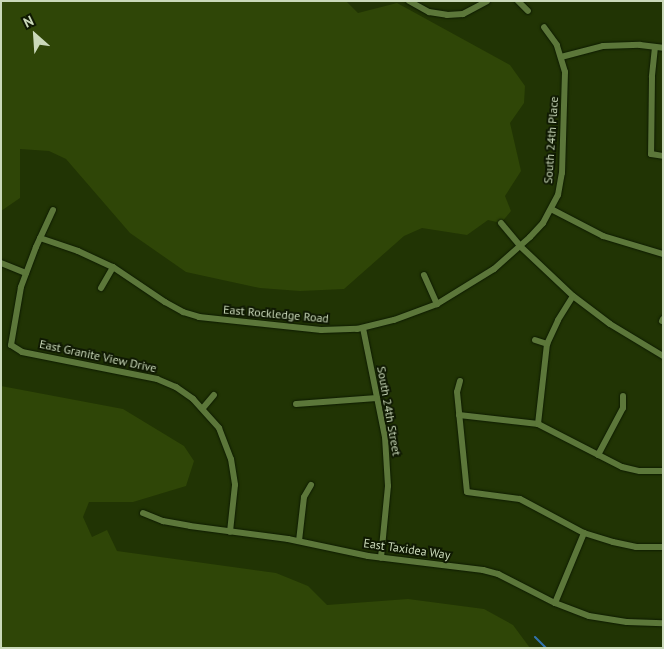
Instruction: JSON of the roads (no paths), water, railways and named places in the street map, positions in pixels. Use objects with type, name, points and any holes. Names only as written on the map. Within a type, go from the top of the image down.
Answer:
[{"type":"street","points":[[409,1],[428,12],[446,15],[463,14],[487,1]]},
{"type":"street","points":[[518,1],[528,11]]},
{"type":"street","name":"South 24th Place","points":[[520,246],[536,230],[551,209],[558,194],[562,173],[566,83],[561,57],[556,45],[544,27]]},
{"type":"street","points":[[561,57],[603,46],[640,45],[663,48]]},
{"type":"street","points":[[655,47],[652,77],[652,154],[663,156]]},
{"type":"street","points":[[551,209],[604,236],[663,254]]},
{"type":"street","points":[[1,263],[26,273],[53,210]]},
{"type":"street","points":[[501,224],[520,246],[573,296],[610,324],[663,356]]},
{"type":"street","name":"East Rockledge Road","points":[[40,238],[78,251],[113,267],[165,302],[199,318],[321,330],[363,328],[394,320],[437,304],[494,269],[520,246]]},
{"type":"street","points":[[101,288],[113,267]]},
{"type":"street","name":"East Granite View Drive","points":[[26,273],[12,345],[22,352],[157,379],[176,387],[203,408],[219,428],[234,472],[230,532]]},
{"type":"street","points":[[424,275],[437,304]]},
{"type":"street","points":[[538,424],[548,344],[558,320],[573,296]]},
{"type":"street","name":"South 24th Street","points":[[363,328],[385,437],[388,486],[381,558]]},
{"type":"street","points":[[535,340],[548,344]]},
{"type":"street","points":[[460,381],[458,392],[459,415],[467,492],[520,499],[584,533],[636,547],[663,547]]},
{"type":"street","points":[[203,408],[214,395]]},
{"type":"street","points":[[598,455],[623,408],[623,396]]},
{"type":"street","points":[[296,404],[377,398]]},
{"type":"street","points":[[459,415],[538,424],[622,467],[640,471],[663,471]]},
{"type":"street","points":[[299,541],[304,497],[311,485]]},
{"type":"street","name":"East Taxidea Way","points":[[142,513],[163,522],[299,541],[381,558],[498,574],[555,603],[604,619],[663,623]]},
{"type":"street","points":[[555,603],[584,533]]},
{"type":"waterway","points":[[535,637],[546,648]]}]
